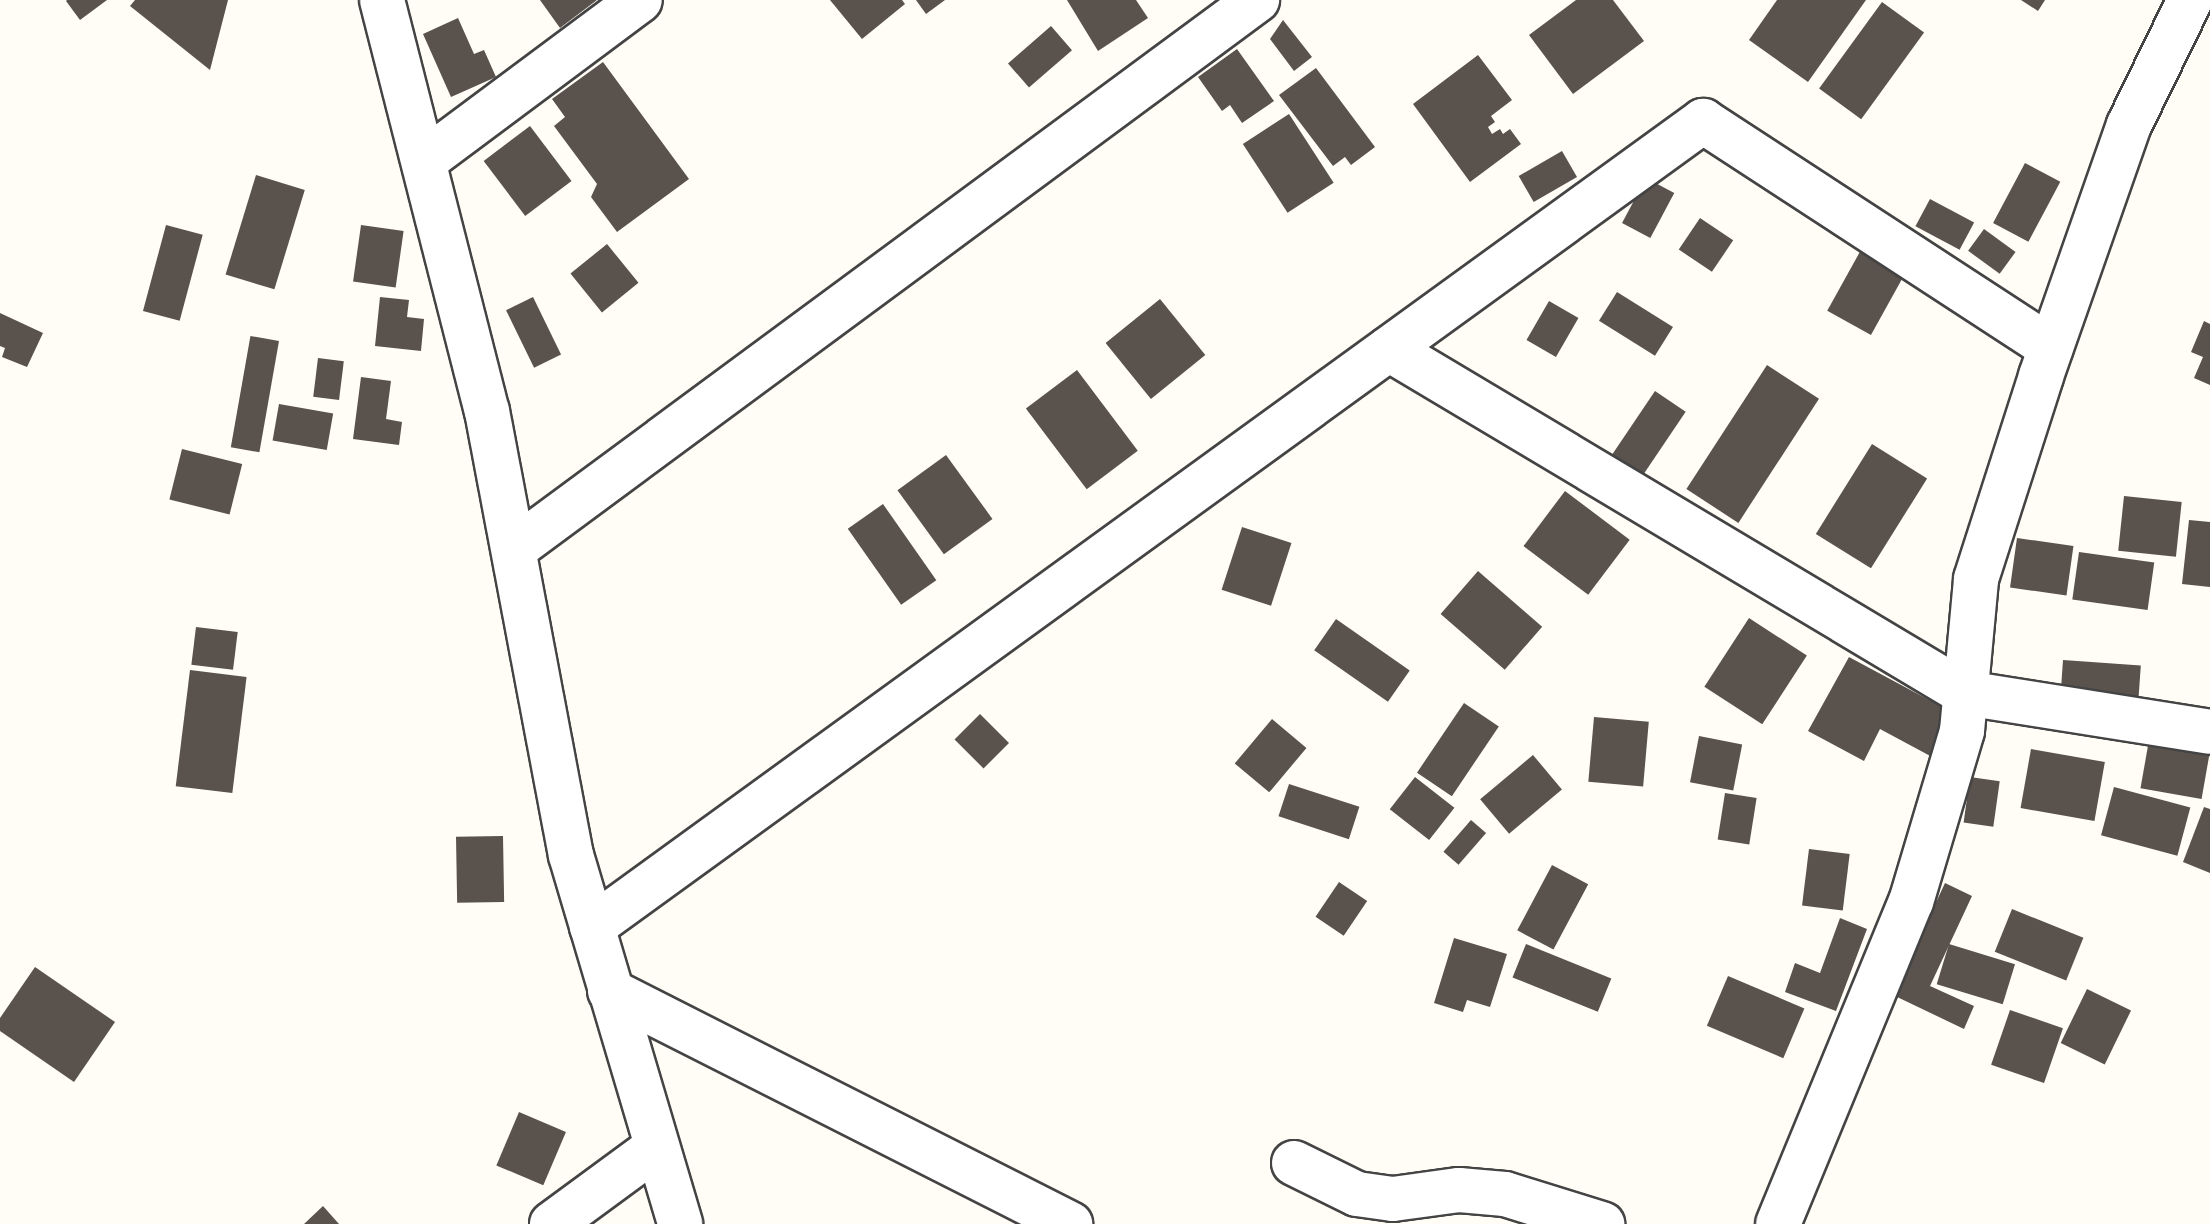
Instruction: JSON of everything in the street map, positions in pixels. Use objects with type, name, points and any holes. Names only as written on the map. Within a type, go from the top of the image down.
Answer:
[{"type":"street","points":[[382,0],[487,411],[571,855],[680,1224]]},
{"type":"street","points":[[424,161],[640,0]]},
{"type":"street","points":[[514,549],[1257,0]]},
{"type":"street","points":[[1778,1224],[1911,902],[1962,731],[1976,579],[2051,348],[2129,125],[2190,0]]},
{"type":"street","points":[[592,927],[1703,121],[2051,348]]},
{"type":"street","points":[[1389,349],[1965,693],[2210,732]]},
{"type":"street","points":[[610,991],[1070,1224]]},
{"type":"street","points":[[552,1224],[657,1147]]},
{"type":"street","points":[[1294,1163],[1357,1194],[1393,1199],[1459,1190],[1505,1194],[1602,1224]]},
{"type":"building","points":[[67,0],[107,0],[80,20],[66,1]]},
{"type":"building","points":[[135,0],[228,0],[210,70],[130,6]]},
{"type":"building","points":[[540,0],[597,0],[560,28]]},
{"type":"building","points":[[830,0],[902,0],[905,4],[862,39]]},
{"type":"building","points":[[916,0],[945,0],[926,14]]},
{"type":"building","points":[[1067,0],[1136,0],[1148,18],[1098,51]]},
{"type":"building","points":[[1576,0],[1613,0],[1644,41],[1573,94],[1529,35]]},
{"type":"building","points":[[1777,0],[1866,0],[1808,82],[1749,40]]},
{"type":"building","points":[[2021,0],[2045,0],[2038,11]]},
{"type":"building","points":[[1882,2],[1924,33],[1861,119],[1819,89]]},
{"type":"building","points":[[458,18],[474,54],[484,50],[496,77],[451,97],[423,34]]},
{"type":"building","points":[[1283,20],[1312,57],[1294,71],[1270,39]]},
{"type":"building","points":[[1051,26],[1072,50],[1029,88],[1008,63]]},
{"type":"building","points":[[1237,49],[1274,101],[1242,123],[1230,105],[1222,111],[1198,77]]},
{"type":"building","points":[[1478,55],[1512,100],[1491,116],[1495,122],[1488,127],[1492,134],[1500,129],[1503,134],[1510,129],[1521,144],[1470,182],[1413,104]]},
{"type":"building","points":[[603,62],[689,179],[617,232],[591,197],[597,184],[554,126],[565,117],[552,99]]},
{"type":"building","points":[[1316,68],[1375,147],[1351,165],[1345,157],[1333,166],[1279,95]]},
{"type":"building","points":[[1289,114],[1334,183],[1288,213],[1243,144]]},
{"type":"building","points":[[530,126],[572,181],[525,216],[484,161]]},
{"type":"building","points":[[1562,151],[1577,177],[1534,202],[1519,176]]},
{"type":"building","points":[[2025,163],[2060,182],[2028,242],[1993,223]]},
{"type":"building","points":[[256,175],[305,190],[274,289],[226,274]]},
{"type":"building","points":[[1646,178],[1674,193],[1650,238],[1622,223]]},
{"type":"building","points":[[1930,199],[1974,222],[1960,250],[1915,226]]},
{"type":"building","points":[[1700,218],[1733,240],[1712,272],[1679,250]]},
{"type":"building","points":[[166,225],[203,235],[180,321],[143,311]]},
{"type":"building","points":[[361,225],[404,231],[396,287],[353,281]]},
{"type":"building","points":[[1984,229],[2016,252],[2000,274],[1968,251]]},
{"type":"building","points":[[1867,239],[1911,263],[1871,335],[1827,311]]},
{"type":"building","points":[[607,244],[638,283],[602,312],[570,274]]},
{"type":"building","points":[[1617,292],[1673,327],[1655,356],[1599,321]]},
{"type":"building","points":[[380,297],[409,300],[407,317],[424,319],[421,351],[375,346]]},
{"type":"building","points":[[533,297],[561,355],[534,368],[506,310]]},
{"type":"building","points":[[1160,299],[1205,355],[1151,399],[1106,343]]},
{"type":"building","points":[[1549,301],[1578,318],[1556,357],[1526,340]]},
{"type":"building","points":[[0,313],[43,333],[27,367],[2,357],[5,348],[0,346]]},
{"type":"building","points":[[2204,321],[2210,324],[2210,385],[2194,378],[2203,357],[2191,352]]},
{"type":"building","points":[[250,336],[279,341],[259,452],[231,447]]},
{"type":"building","points":[[318,358],[344,361],[339,400],[313,397]]},
{"type":"building","points":[[1767,365],[1819,399],[1738,523],[1686,489]]},
{"type":"building","points":[[1077,370],[1138,451],[1087,489],[1026,409]]},
{"type":"building","points":[[361,377],[391,381],[386,419],[402,422],[399,445],[353,439]]},
{"type":"building","points":[[1655,391],[1686,412],[1640,480],[1609,459]]},
{"type":"building","points":[[279,404],[333,414],[327,450],[273,440]]},
{"type":"building","points":[[1872,444],[1927,478],[1871,568],[1816,534]]},
{"type":"building","points":[[182,449],[242,464],[230,514],[169,499]]},
{"type":"building","points":[[946,455],[992,519],[944,554],[897,490]]},
{"type":"building","points":[[1565,491],[1630,540],[1588,595],[1523,546]]},
{"type":"building","points":[[2124,496],[2182,502],[2176,557],[2118,551]]},
{"type":"building","points":[[883,504],[936,580],[901,605],[848,529]]},
{"type":"building","points":[[2189,520],[2210,522],[2210,587],[2182,584]]},
{"type":"building","points":[[1242,527],[1291,543],[1271,606],[1222,590]]},
{"type":"building","points":[[2017,538],[2073,546],[2066,595],[2010,588]]},
{"type":"building","points":[[2079,552],[2154,563],[2148,610],[2072,600]]},
{"type":"building","points":[[1478,571],[1542,627],[1505,670],[1441,614]]},
{"type":"building","points":[[1749,618],[1807,656],[1762,724],[1704,687]]},
{"type":"building","points":[[1336,619],[1410,671],[1388,702],[1314,650]]},
{"type":"building","points":[[196,627],[238,632],[233,670],[191,665]]},
{"type":"building","points":[[1849,657],[1957,715],[1934,758],[1880,729],[1864,761],[1808,731]]},
{"type":"building","points":[[2063,660],[2141,665],[2138,708],[2060,703]]},
{"type":"building","points":[[190,670],[247,677],[232,793],[176,786]]},
{"type":"building","points":[[1464,703],[1499,726],[1452,796],[1417,773]]},
{"type":"building","points":[[980,714],[1009,743],[984,768],[955,739]]},
{"type":"building","points":[[1594,717],[1649,722],[1643,787],[1588,782]]},
{"type":"building","points":[[1272,719],[1306,748],[1269,792],[1235,763]]},
{"type":"building","points":[[1699,736],[1742,744],[1733,791],[1690,782]]},
{"type":"building","points":[[2149,740],[2210,751],[2202,799],[2140,788]]},
{"type":"building","points":[[2031,749],[2105,762],[2094,821],[2021,808]]},
{"type":"building","points":[[1533,755],[1562,789],[1509,834],[1480,799]]},
{"type":"building","points":[[1415,777],[1454,808],[1429,840],[1390,809]]},
{"type":"building","points":[[1970,777],[2000,781],[1993,827],[1964,823]]},
{"type":"building","points":[[1289,784],[1359,807],[1349,839],[1278,816]]},
{"type":"building","points":[[2114,787],[2190,807],[2177,856],[2101,835]]},
{"type":"building","points":[[1725,793],[1757,798],[1749,844],[1718,839]]},
{"type":"building","points":[[2204,807],[2210,809],[2210,873],[2183,862]]},
{"type":"building","points":[[1471,820],[1486,833],[1459,865],[1443,852]]},
{"type":"building","points":[[503,836],[504,902],[457,903],[456,837]]},
{"type":"building","points":[[1809,849],[1850,854],[1843,911],[1802,906]]},
{"type":"building","points":[[1552,865],[1588,884],[1553,950],[1517,930]]},
{"type":"building","points":[[1339,882],[1367,901],[1344,936],[1316,917]]},
{"type":"building","points":[[1945,883],[1972,896],[1930,986],[1974,1006],[1964,1029],[1893,995]]},
{"type":"building","points":[[2012,909],[2083,938],[2066,980],[1995,952]]},
{"type":"building","points":[[1840,918],[1867,929],[1836,1011],[1785,992],[1795,963],[1820,973]]},
{"type":"building","points":[[1454,938],[1507,954],[1490,1007],[1467,1000],[1463,1012],[1434,1003]]},
{"type":"building","points":[[1526,944],[1611,978],[1598,1012],[1513,977]]},
{"type":"building","points":[[1949,944],[2015,964],[2003,1004],[1937,984]]},
{"type":"building","points":[[35,967],[115,1022],[74,1082],[0,1031],[0,1018]]},
{"type":"building","points":[[1728,976],[1804,1008],[1783,1058],[1707,1026]]},
{"type":"building","points":[[2087,989],[2131,1010],[2105,1064],[2061,1043]]},
{"type":"building","points":[[2010,1010],[2063,1028],[2044,1083],[1991,1065]]},
{"type":"building","points":[[519,1112],[566,1132],[543,1185],[496,1165]]},
{"type":"building","points":[[323,1206],[339,1224],[304,1224]]}]
